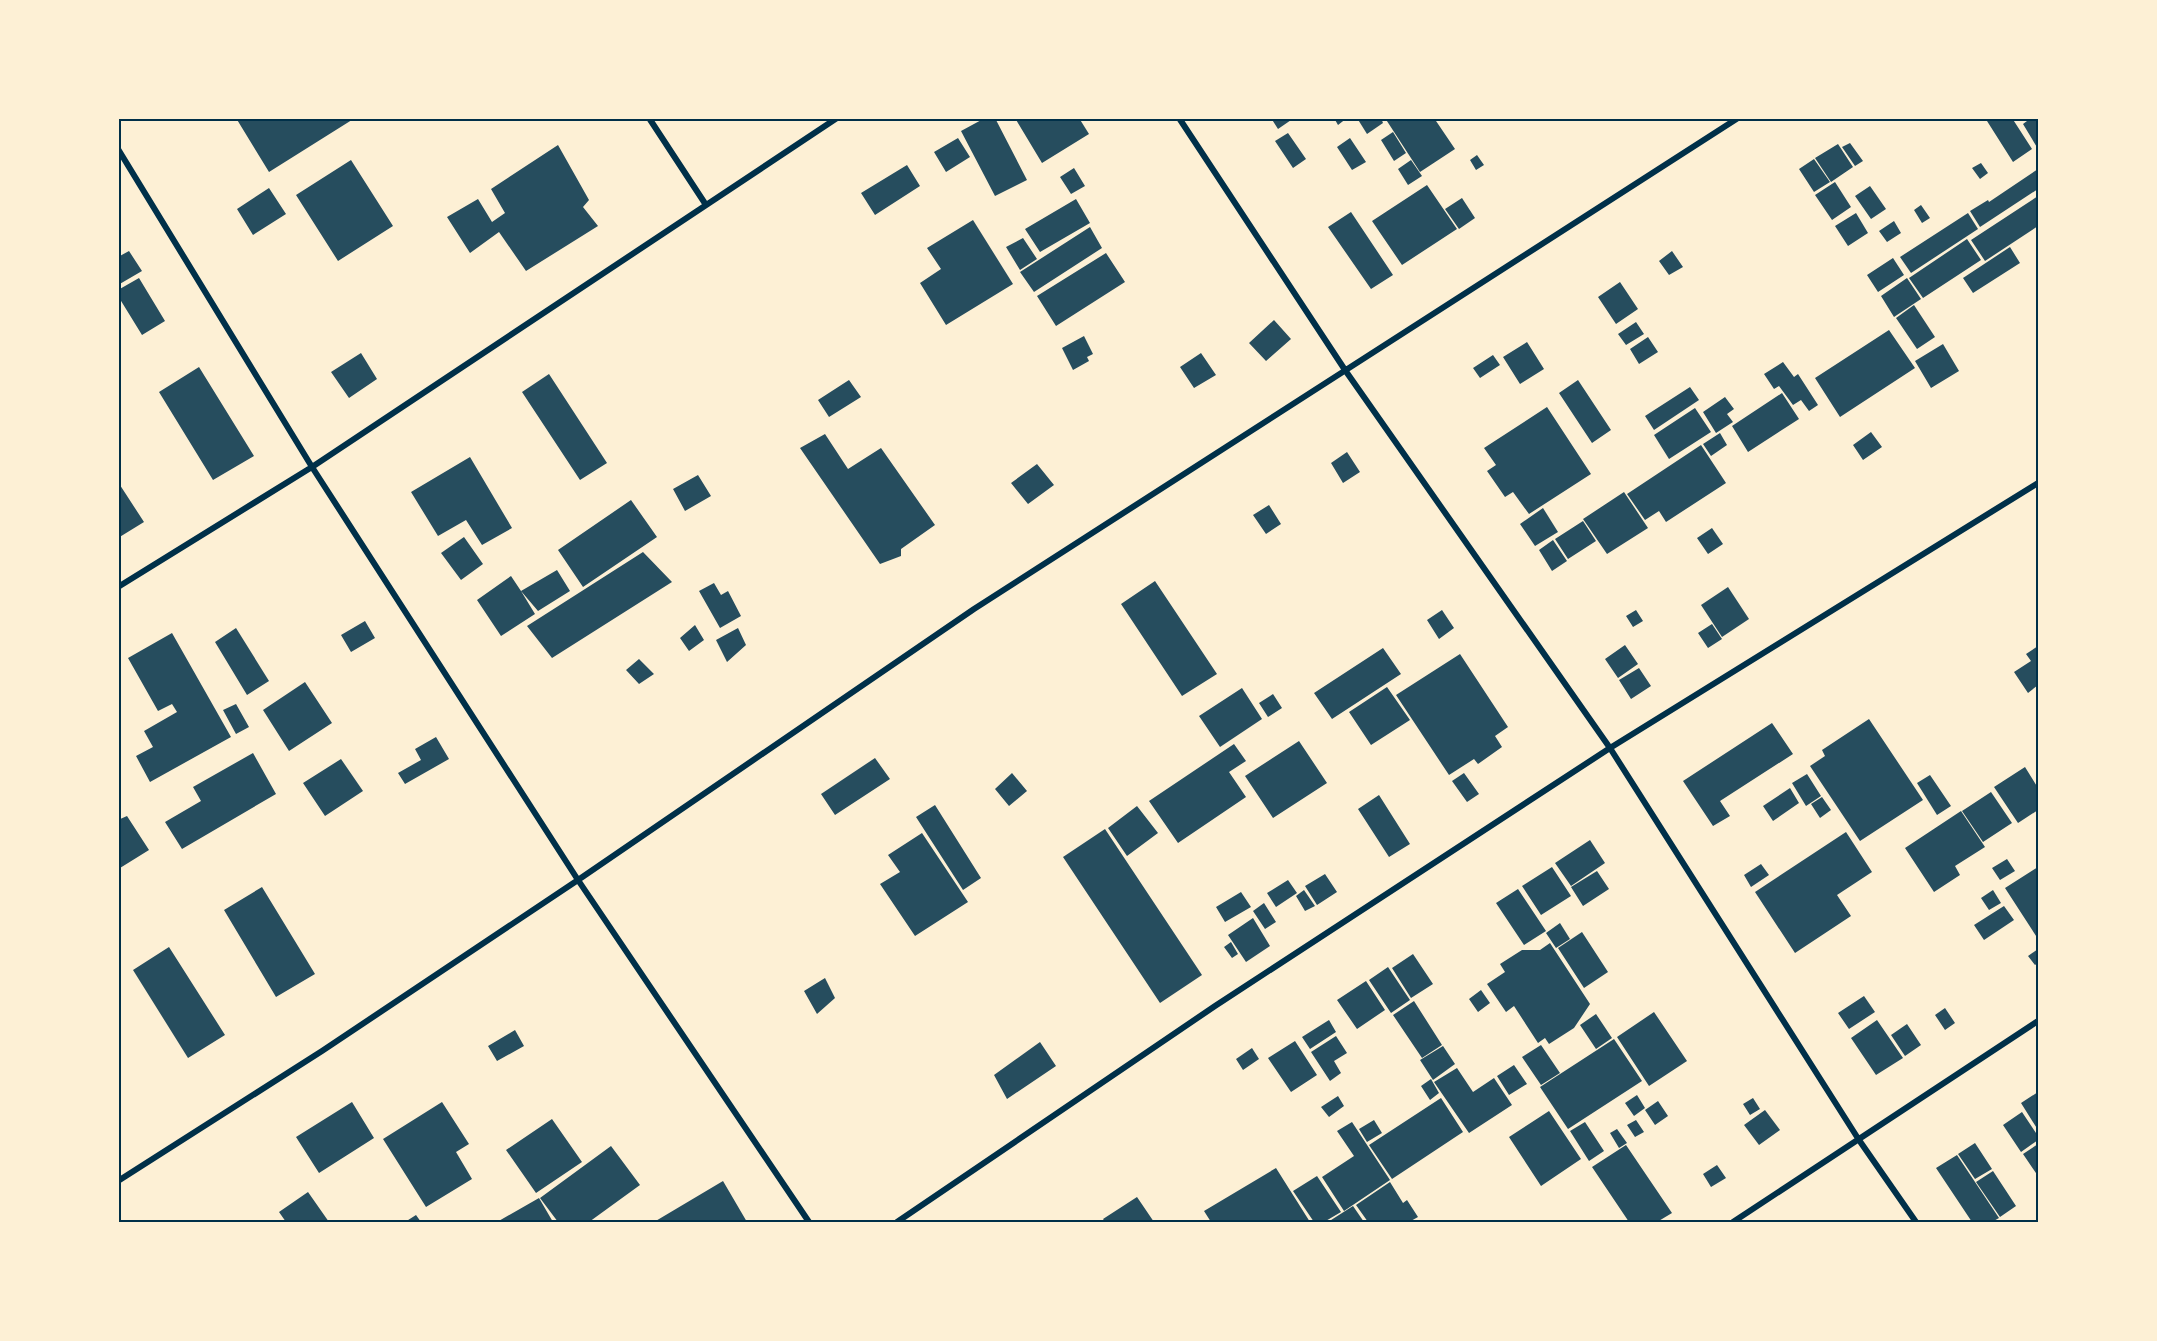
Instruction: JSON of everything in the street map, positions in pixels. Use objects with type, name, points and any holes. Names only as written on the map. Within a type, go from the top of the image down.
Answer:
[{"type":"street","points":[[649,118],[706,205]]},
{"type":"street","points":[[118,587],[312,467],[837,118]]},
{"type":"street","points":[[1179,118],[1345,370],[1610,747],[1859,1140],[1916,1222]]},
{"type":"street","points":[[118,1180],[332,1044],[579,880],[974,609],[1738,118]]},
{"type":"street","points":[[118,149],[312,467],[579,880],[808,1222]]},
{"type":"street","points":[[897,1222],[1215,1006],[1610,747],[2038,483]]},
{"type":"street","points":[[1732,1222],[2038,1021]]},
{"type":"building","points":[[236,118],[355,118],[269,172]]},
{"type":"building","points":[[985,118],[995,118],[1027,180],[995,196],[961,131]]},
{"type":"building","points":[[1015,118],[1079,118],[1089,134],[1042,163]]},
{"type":"building","points":[[1271,118],[1294,118],[1278,129]]},
{"type":"building","points":[[1334,118],[1347,118],[1338,125]]},
{"type":"building","points":[[1357,118],[1381,118],[1383,123],[1367,134]]},
{"type":"building","points":[[1385,118],[1434,118],[1455,149],[1420,172]]},
{"type":"building","points":[[1991,118],[2012,118],[2032,149],[2013,162],[1987,121]]},
{"type":"building","points":[[2031,118],[2038,118],[2038,149],[2023,124]]},
{"type":"building","points":[[1393,132],[1406,153],[1394,161],[1381,140]]},
{"type":"building","points":[[1288,133],[1306,159],[1293,168],[1275,141]]},
{"type":"building","points":[[958,138],[970,157],[946,172],[934,152]]},
{"type":"building","points":[[1350,138],[1366,162],[1352,170],[1337,147]]},
{"type":"building","points":[[1850,143],[1863,161],[1855,166],[1842,147]]},
{"type":"building","points":[[1838,144],[1853,167],[1831,182],[1815,158]]},
{"type":"building","points":[[558,145],[589,200],[583,207],[598,226],[526,271],[499,232],[470,253],[447,217],[478,199],[492,222],[505,213],[491,189]]},
{"type":"building","points":[[1477,155],[1484,165],[1476,170],[1470,160]]},
{"type":"building","points":[[1814,159],[1830,182],[1814,192],[1799,169]]},
{"type":"building","points":[[351,160],[393,226],[338,261],[296,195]]},
{"type":"building","points":[[1411,160],[1422,176],[1408,185],[1398,169]]},
{"type":"building","points":[[1981,163],[1988,173],[1980,179],[1972,168]]},
{"type":"building","points":[[907,165],[920,186],[875,215],[861,193]]},
{"type":"building","points":[[1074,168],[1085,186],[1071,194],[1060,177]]},
{"type":"building","points":[[2038,169],[2038,189],[1980,227],[1970,211],[1988,200],[1989,202]]},
{"type":"building","points":[[1835,182],[1851,207],[1832,220],[1815,195]]},
{"type":"building","points":[[1427,185],[1457,229],[1402,265],[1372,221]]},
{"type":"building","points":[[1870,186],[1886,209],[1871,219],[1855,196]]},
{"type":"building","points":[[269,188],[286,214],[253,235],[237,209]]},
{"type":"building","points":[[2038,196],[2038,226],[1985,261],[1971,240]]},
{"type":"building","points":[[1462,198],[1475,218],[1459,229],[1445,209]]},
{"type":"building","points":[[1076,199],[1090,223],[1040,252],[1025,229]]},
{"type":"building","points":[[1921,205],[1930,218],[1922,223],[1914,210]]},
{"type":"building","points":[[1351,212],[1393,275],[1371,289],[1328,227]]},
{"type":"building","points":[[1856,213],[1868,233],[1848,246],[1835,226]]},
{"type":"building","points":[[1968,213],[1978,229],[1911,273],[1900,257]]},
{"type":"building","points":[[973,220],[1013,284],[946,325],[920,283],[941,269],[927,248]]},
{"type":"building","points":[[1894,221],[1901,233],[1887,242],[1879,231]]},
{"type":"building","points":[[1090,227],[1102,248],[1034,292],[1020,272]]},
{"type":"building","points":[[1023,238],[1037,259],[1020,270],[1006,247]]},
{"type":"building","points":[[1967,239],[1981,260],[1923,298],[1909,278]]},
{"type":"building","points":[[2010,247],[2020,263],[1973,293],[1963,278]]},
{"type":"building","points":[[129,251],[142,271],[118,285],[118,257]]},
{"type":"building","points":[[1672,251],[1683,267],[1669,275],[1659,261]]},
{"type":"building","points":[[1106,253],[1125,282],[1056,326],[1037,296]]},
{"type":"building","points":[[1893,258],[1904,275],[1878,292],[1867,275]]},
{"type":"building","points":[[139,278],[165,321],[142,335],[118,296],[118,290]]},
{"type":"building","points":[[1907,278],[1921,299],[1894,317],[1881,296]]},
{"type":"building","points":[[1620,282],[1638,309],[1616,324],[1598,297]]},
{"type":"building","points":[[1914,305],[1935,337],[1917,349],[1896,318]]},
{"type":"building","points":[[1274,320],[1291,339],[1266,361],[1249,343]]},
{"type":"building","points":[[1636,322],[1644,334],[1626,345],[1618,334]]},
{"type":"building","points":[[1889,330],[1915,368],[1840,417],[1815,378]]},
{"type":"building","points":[[1084,336],[1093,354],[1087,357],[1089,361],[1073,370],[1062,348]]},
{"type":"building","points":[[1648,337],[1658,352],[1639,364],[1630,349]]},
{"type":"building","points":[[1527,342],[1544,369],[1520,384],[1503,357]]},
{"type":"building","points":[[1943,344],[1959,371],[1931,388],[1915,361]]},
{"type":"building","points":[[361,353],[377,379],[349,398],[331,372]]},
{"type":"building","points":[[1201,353],[1216,375],[1194,388],[1180,367]]},
{"type":"building","points":[[1493,355],[1500,365],[1480,378],[1473,368]]},
{"type":"building","points":[[1783,362],[1794,377],[1798,374],[1818,405],[1809,411],[1801,400],[1793,405],[1779,386],[1774,389],[1764,374]]},
{"type":"building","points":[[199,367],[254,456],[213,480],[159,392]]},
{"type":"building","points":[[549,374],[607,463],[580,480],[522,392]]},
{"type":"building","points":[[849,380],[861,397],[829,417],[818,400]]},
{"type":"building","points":[[1578,380],[1611,430],[1592,443],[1559,393]]},
{"type":"building","points":[[1690,387],[1699,400],[1654,430],[1645,416]]},
{"type":"building","points":[[1782,393],[1799,419],[1748,452],[1732,426]]},
{"type":"building","points":[[1725,397],[1734,409],[1727,414],[1733,422],[1716,433],[1703,412]]},
{"type":"building","points":[[1547,407],[1591,474],[1529,514],[1513,492],[1505,497],[1487,471],[1496,465],[1484,448]]},
{"type":"building","points":[[1695,408],[1711,432],[1669,459],[1654,435]]},
{"type":"building","points":[[1871,432],[1882,447],[1863,460],[1853,445]]},
{"type":"building","points":[[1720,433],[1727,445],[1711,456],[1703,444]]},
{"type":"building","points":[[825,434],[848,469],[881,448],[935,525],[901,549],[901,556],[880,564],[800,448]]},
{"type":"building","points":[[1701,445],[1726,483],[1666,522],[1659,511],[1645,520],[1627,494]]},
{"type":"building","points":[[1347,452],[1360,472],[1343,483],[1331,463]]},
{"type":"building","points":[[470,457],[512,528],[482,545],[466,520],[438,536],[411,492]]},
{"type":"building","points":[[1037,464],[1054,485],[1028,504],[1011,483]]},
{"type":"building","points":[[698,475],[711,496],[685,511],[673,489]]},
{"type":"building","points":[[118,482],[144,522],[118,538]]},
{"type":"building","points":[[1624,492],[1648,528],[1607,554],[1583,519]]},
{"type":"building","points":[[631,500],[657,537],[583,587],[558,550]]},
{"type":"building","points":[[1269,505],[1281,524],[1266,534],[1253,515]]},
{"type":"building","points":[[1543,508],[1558,532],[1535,546],[1520,524]]},
{"type":"building","points":[[1583,521],[1596,541],[1568,559],[1555,539]]},
{"type":"building","points":[[1712,528],[1723,544],[1708,554],[1697,538]]},
{"type":"building","points":[[464,537],[483,564],[461,580],[441,553]]},
{"type":"building","points":[[1553,540],[1567,561],[1552,571],[1539,550]]},
{"type":"building","points":[[643,552],[672,582],[552,658],[527,626]]},
{"type":"building","points":[[557,570],[570,591],[538,611],[521,591]]},
{"type":"building","points":[[511,576],[535,614],[501,636],[477,600]]},
{"type":"building","points":[[1155,581],[1217,674],[1182,696],[1121,604]]},
{"type":"building","points":[[714,583],[721,595],[728,591],[741,616],[720,628],[699,591]]},
{"type":"building","points":[[1728,587],[1749,619],[1722,637],[1701,605]]},
{"type":"building","points":[[1442,610],[1454,628],[1439,639],[1427,620]]},
{"type":"building","points":[[1636,610],[1643,621],[1633,627],[1626,616]]},
{"type":"building","points":[[365,621],[375,638],[351,652],[341,635]]},
{"type":"building","points":[[1712,624],[1722,639],[1708,648],[1698,633]]},
{"type":"building","points":[[695,625],[704,640],[689,651],[680,638]]},
{"type":"building","points":[[236,628],[269,681],[247,695],[215,642]]},
{"type":"building","points":[[738,628],[746,645],[727,662],[716,640]]},
{"type":"building","points":[[172,633],[231,737],[150,782],[136,756],[153,747],[144,731],[177,712],[172,704],[158,711],[128,658]]},
{"type":"building","points":[[1625,645],[1638,664],[1618,678],[1605,659]]},
{"type":"building","points":[[2038,646],[2038,685],[2028,693],[2014,672],[2031,661],[2026,654]]},
{"type":"building","points":[[1383,648],[1401,674],[1332,719],[1314,693]]},
{"type":"building","points":[[1460,654],[1508,727],[1495,736],[1502,747],[1478,764],[1474,759],[1449,775],[1396,695]]},
{"type":"building","points":[[639,659],[654,674],[639,684],[626,670]]},
{"type":"building","points":[[1639,668],[1651,686],[1631,699],[1619,680]]},
{"type":"building","points":[[305,682],[332,723],[289,751],[263,710]]},
{"type":"building","points":[[1387,687],[1410,720],[1371,745],[1349,712]]},
{"type":"building","points":[[1242,688],[1262,719],[1220,747],[1199,716]]},
{"type":"building","points":[[1273,694],[1282,708],[1268,717],[1259,703]]},
{"type":"building","points":[[236,704],[249,727],[236,734],[223,710]]},
{"type":"building","points":[[1869,719],[1923,800],[1860,841],[1810,766],[1825,756],[1822,750]]},
{"type":"building","points":[[1772,723],[1793,754],[1720,801],[1730,816],[1713,826],[1683,781]]},
{"type":"building","points":[[436,737],[449,759],[405,784],[398,773],[421,760],[415,749]]},
{"type":"building","points":[[1299,741],[1327,783],[1273,818],[1245,776]]},
{"type":"building","points":[[1234,744],[1246,761],[1229,772],[1246,797],[1178,843],[1149,801]]},
{"type":"building","points":[[253,753],[276,794],[182,849],[165,822],[201,801],[193,787]]},
{"type":"building","points":[[875,758],[890,779],[835,815],[821,794]]},
{"type":"building","points":[[341,759],[363,791],[325,816],[303,783]]},
{"type":"building","points":[[2025,767],[2038,788],[2038,810],[2018,823],[1994,787]]},
{"type":"building","points":[[1012,773],[1027,791],[1009,806],[995,789]]},
{"type":"building","points":[[1464,773],[1479,794],[1467,802],[1452,781]]},
{"type":"building","points":[[1807,774],[1821,796],[1806,806],[1792,783]]},
{"type":"building","points":[[1930,775],[1951,806],[1937,815],[1917,783]]},
{"type":"building","points":[[1790,788],[1799,803],[1773,821],[1763,806]]},
{"type":"building","points":[[1991,792],[2012,823],[1983,842],[1962,811]]},
{"type":"building","points":[[1379,795],[1410,844],[1389,857],[1358,809]]},
{"type":"building","points":[[1822,797],[1831,810],[1820,818],[1811,804]]},
{"type":"building","points":[[935,805],[981,878],[963,890],[916,817]]},
{"type":"building","points":[[1137,806],[1158,833],[1127,856],[1108,828]]},
{"type":"building","points":[[1961,811],[1985,847],[1955,866],[1960,875],[1934,892],[1905,848]]},
{"type":"building","points":[[127,816],[149,850],[120,868],[118,820]]},
{"type":"building","points":[[1105,829],[1202,975],[1160,1003],[1063,857]]},
{"type":"building","points":[[1846,832],[1872,872],[1837,895],[1851,916],[1795,953],[1755,892]]},
{"type":"building","points":[[922,833],[968,902],[915,936],[880,884],[900,872],[888,855]]},
{"type":"building","points":[[1590,840],[1605,863],[1571,886],[1555,863]]},
{"type":"building","points":[[2007,859],[2015,871],[2000,880],[1992,868]]},
{"type":"building","points":[[1761,864],[1769,875],[1751,887],[1744,875]]},
{"type":"building","points":[[1552,867],[1571,896],[1541,915],[1522,886]]},
{"type":"building","points":[[2038,867],[2038,939],[2005,888]]},
{"type":"building","points":[[1597,871],[1609,889],[1583,906],[1571,887]]},
{"type":"building","points":[[1325,874],[1337,892],[1317,905],[1305,886]]},
{"type":"building","points":[[1288,880],[1297,893],[1276,907],[1267,893]]},
{"type":"building","points":[[262,887],[315,974],[276,997],[224,910]]},
{"type":"building","points":[[1518,889],[1546,931],[1524,945],[1496,903]]},
{"type":"building","points":[[1304,890],[1315,906],[1305,911],[1296,896]]},
{"type":"building","points":[[1993,890],[2001,903],[1989,910],[1981,898]]},
{"type":"building","points":[[1241,892],[1251,907],[1225,922],[1216,907]]},
{"type":"building","points":[[1264,903],[1276,922],[1265,929],[1253,911]]},
{"type":"building","points":[[2004,906],[2014,920],[1984,940],[1974,925]]},
{"type":"building","points":[[1253,918],[1270,946],[1246,962],[1228,935]]},
{"type":"building","points":[[1560,923],[1570,939],[1556,948],[1546,933]]},
{"type":"building","points":[[1582,932],[1608,972],[1584,988],[1558,948]]},
{"type":"building","points":[[1231,942],[1238,954],[1232,958],[1224,947]]},
{"type":"building","points":[[1550,943],[1590,1004],[1574,1028],[1549,1044],[1545,1038],[1538,1043],[1514,1006],[1506,1012],[1487,984],[1505,972],[1500,964],[1522,950],[1540,950]]},
{"type":"building","points":[[169,947],[225,1035],[188,1058],[133,970]]},
{"type":"building","points":[[2038,949],[2038,963],[2035,965],[2028,956]]},
{"type":"building","points":[[1413,954],[1433,984],[1411,998],[1392,968]]},
{"type":"building","points":[[1388,967],[1410,1000],[1391,1013],[1369,980]]},
{"type":"building","points":[[825,978],[835,998],[817,1014],[804,991]]},
{"type":"building","points":[[1366,981],[1385,1010],[1357,1029],[1337,1000]]},
{"type":"building","points":[[1481,990],[1490,1003],[1478,1012],[1469,999]]},
{"type":"building","points":[[1864,996],[1875,1012],[1849,1029],[1838,1013]]},
{"type":"building","points":[[1414,1001],[1442,1045],[1422,1058],[1393,1015]]},
{"type":"building","points":[[1945,1008],[1955,1023],[1945,1030],[1935,1015]]},
{"type":"building","points":[[1654,1012],[1687,1061],[1649,1086],[1617,1037]]},
{"type":"building","points":[[1596,1014],[1612,1038],[1596,1049],[1580,1025]]},
{"type":"building","points":[[1329,1020],[1336,1032],[1310,1049],[1302,1037]]},
{"type":"building","points":[[1877,1020],[1903,1058],[1876,1075],[1851,1038]]},
{"type":"building","points":[[1907,1024],[1921,1045],[1905,1056],[1891,1035]]},
{"type":"building","points":[[515,1030],[524,1046],[497,1061],[488,1046]]},
{"type":"building","points":[[1336,1036],[1347,1053],[1334,1061],[1341,1073],[1330,1081],[1311,1052]]},
{"type":"building","points":[[1614,1039],[1642,1081],[1568,1129],[1540,1087]]},
{"type":"building","points":[[1295,1041],[1317,1075],[1291,1092],[1268,1058]]},
{"type":"building","points":[[1040,1042],[1056,1066],[1007,1099],[994,1075]]},
{"type":"building","points":[[1541,1045],[1560,1073],[1541,1085],[1522,1057]]},
{"type":"building","points":[[1443,1046],[1455,1064],[1433,1080],[1420,1060]]},
{"type":"building","points":[[1252,1048],[1259,1059],[1243,1070],[1236,1059]]},
{"type":"building","points":[[1514,1065],[1527,1084],[1509,1095],[1497,1076]]},
{"type":"building","points":[[1457,1068],[1473,1092],[1494,1078],[1512,1105],[1469,1133],[1434,1082]]},
{"type":"building","points":[[1431,1079],[1439,1093],[1430,1100],[1421,1086]]},
{"type":"building","points":[[2038,1092],[2038,1130],[2021,1103]]},
{"type":"building","points":[[1637,1095],[1645,1108],[1634,1116],[1625,1103]]},
{"type":"building","points":[[1338,1096],[1344,1106],[1329,1117],[1321,1107]]},
{"type":"building","points":[[1441,1098],[1463,1132],[1392,1179],[1369,1145]]},
{"type":"building","points":[[1753,1098],[1760,1109],[1750,1115],[1743,1104]]},
{"type":"building","points":[[1658,1101],[1668,1116],[1655,1125],[1645,1110]]},
{"type":"building","points":[[352,1102],[374,1138],[319,1173],[296,1137]]},
{"type":"building","points":[[442,1102],[469,1144],[456,1152],[472,1179],[426,1207],[383,1139]]},
{"type":"building","points":[[1765,1110],[1780,1130],[1759,1145],[1744,1125]]},
{"type":"building","points":[[1549,1111],[1581,1159],[1541,1186],[1509,1137]]},
{"type":"building","points":[[2022,1112],[2038,1136],[2038,1140],[2021,1152],[2003,1125]]},
{"type":"building","points":[[552,1119],[582,1162],[536,1193],[506,1150]]},
{"type":"building","points":[[1374,1120],[1382,1133],[1367,1142],[1359,1129]]},
{"type":"building","points":[[1636,1120],[1644,1132],[1635,1137],[1627,1125]]},
{"type":"building","points":[[1352,1122],[1390,1180],[1344,1211],[1322,1177],[1354,1156],[1337,1131]]},
{"type":"building","points":[[1585,1122],[1604,1151],[1589,1161],[1570,1131]]},
{"type":"building","points":[[1617,1129],[1627,1143],[1619,1148],[1610,1133]]},
{"type":"building","points":[[1975,1143],[1992,1169],[1975,1179],[1958,1154]]},
{"type":"building","points":[[2038,1144],[2038,1176],[2023,1154]]},
{"type":"building","points":[[1626,1145],[1672,1213],[1657,1222],[1629,1222],[1592,1167]]},
{"type":"building","points":[[611,1146],[640,1185],[589,1222],[558,1222],[540,1198]]},
{"type":"building","points":[[1957,1155],[1999,1218],[1992,1222],[1972,1222],[1936,1168]]},
{"type":"building","points":[[1717,1165],[1726,1178],[1711,1187],[1703,1174]]},
{"type":"building","points":[[1276,1168],[1310,1222],[1211,1222],[1204,1211]]},
{"type":"building","points":[[1993,1171],[2016,1206],[2000,1217],[1976,1182]]},
{"type":"building","points":[[1317,1176],[1341,1212],[1324,1222],[1314,1222],[1293,1191]]},
{"type":"building","points":[[723,1181],[747,1222],[654,1222]]},
{"type":"building","points":[[1390,1182],[1403,1203],[1407,1200],[1418,1217],[1409,1222],[1368,1222],[1356,1205]]},
{"type":"building","points":[[308,1192],[329,1222],[286,1222],[279,1212]]},
{"type":"building","points":[[1137,1197],[1154,1222],[1105,1222],[1103,1219]]},
{"type":"building","points":[[539,1198],[553,1222],[497,1222]]},
{"type":"building","points":[[1353,1206],[1364,1222],[1328,1222]]},
{"type":"building","points":[[416,1215],[421,1222],[405,1222]]}]
